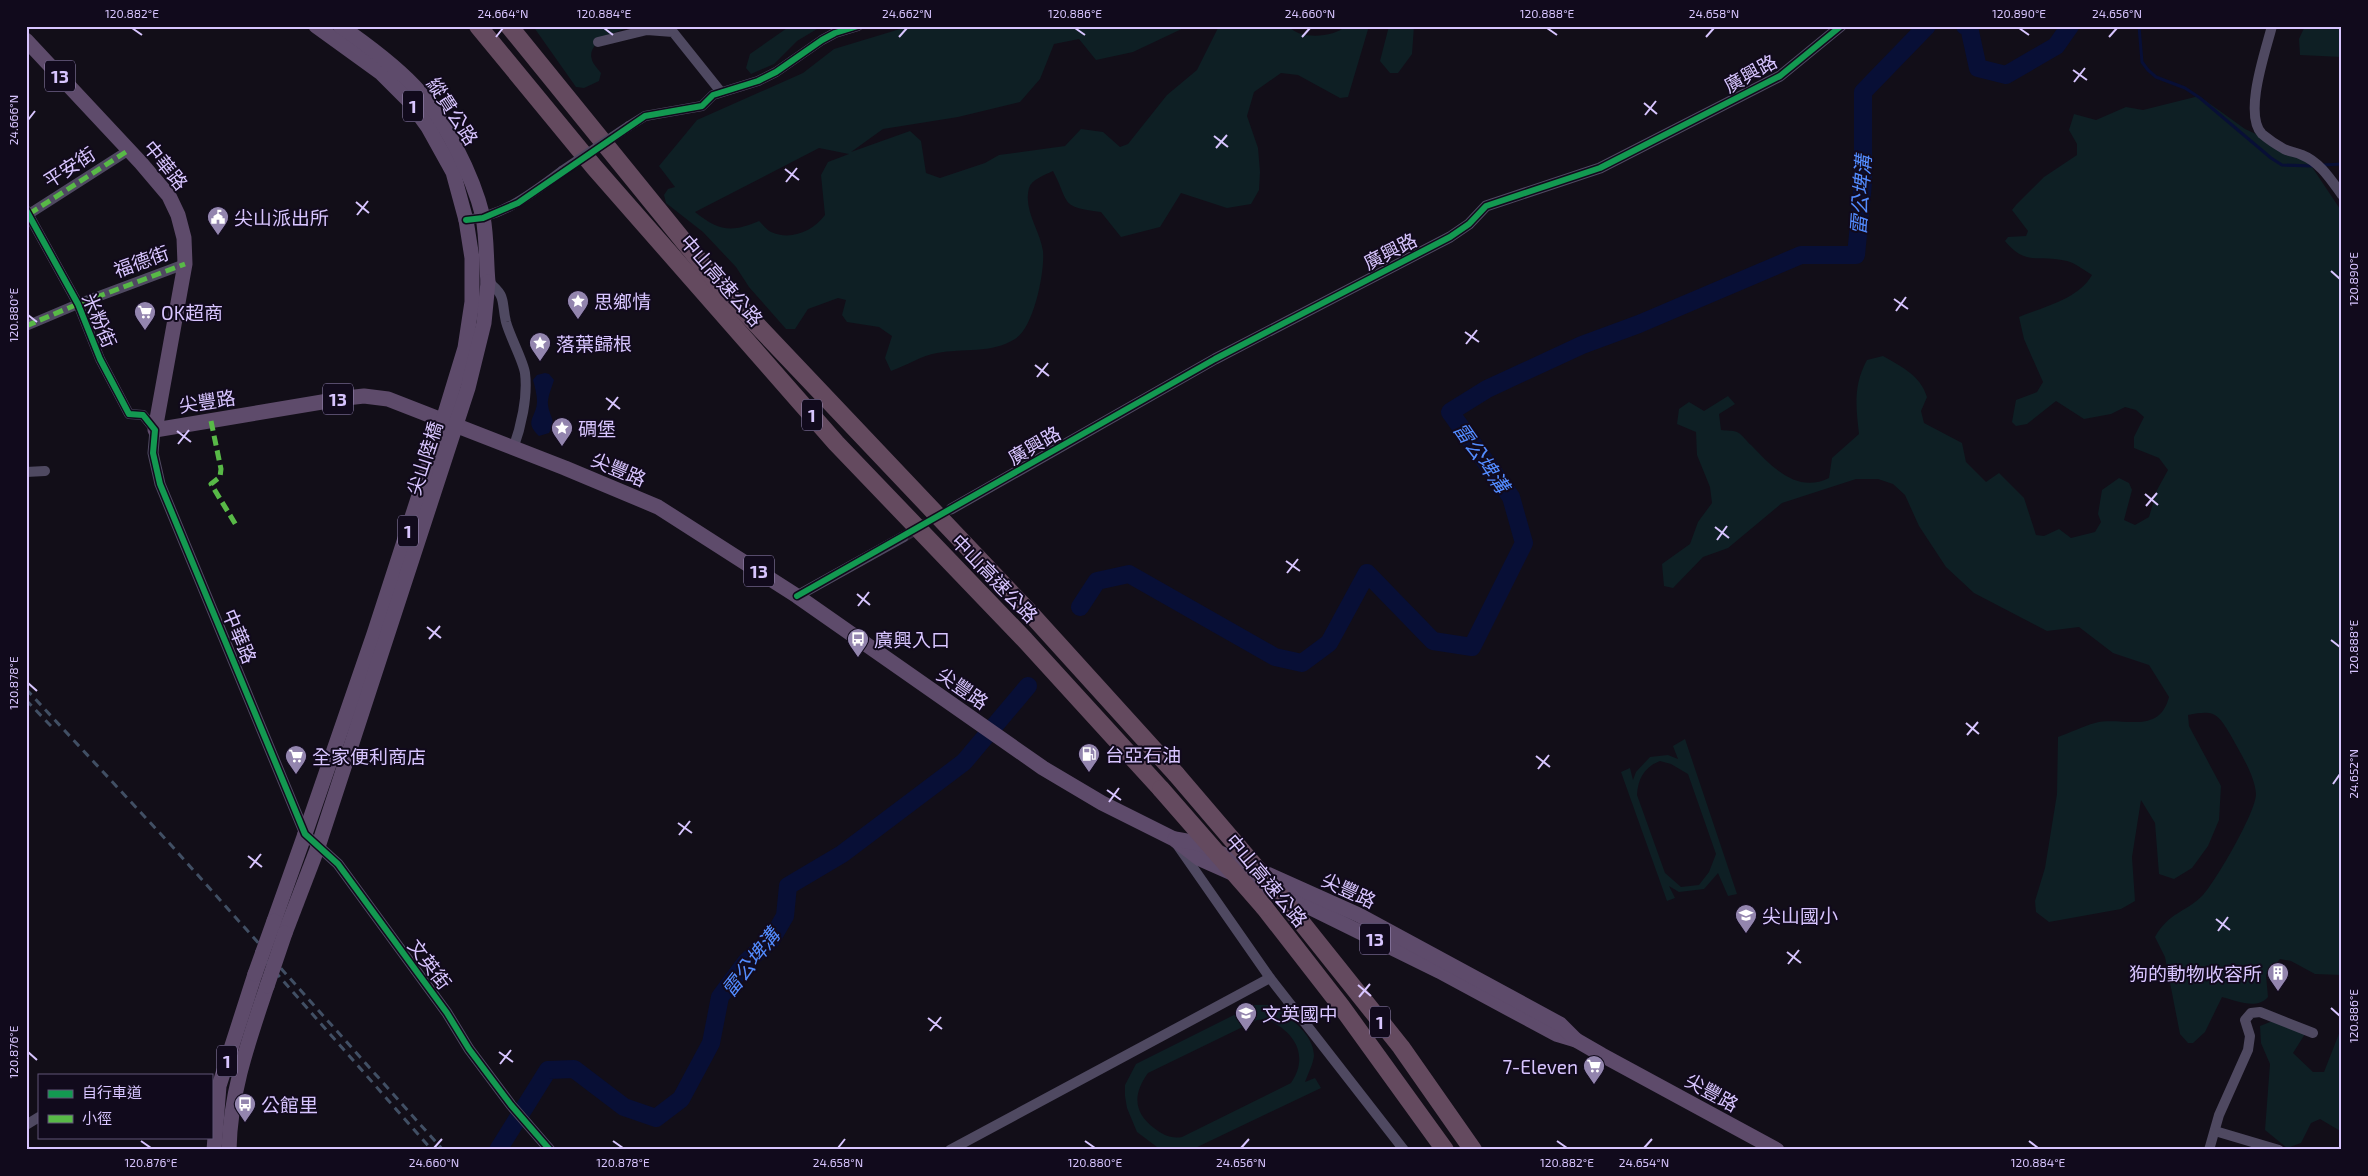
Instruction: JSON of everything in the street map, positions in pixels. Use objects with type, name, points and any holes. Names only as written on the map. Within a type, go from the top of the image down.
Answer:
[{"type":"highway","name":"中山高速公路","points":[[478,26],[594,167],[836,443],[1025,640],[1161,789],[1264,907],[1341,1006],[1445,1150]]},
{"type":"highway","name":"中山高速公路","points":[[509,26],[720,286],[1030,613],[1176,774],[1282,898],[1401,1048],[1473,1150]]},
{"type":"main road","name":"縱貫公路","points":[[316,26],[381,73],[410,102],[428,127],[453,172],[466,220]]},
{"type":"main road","name":"縱貫公路","points":[[340,26],[371,48],[415,87],[445,128],[459,154],[468,172],[483,218]]},
{"type":"main road","name":"中華路","points":[[26,40],[129,150],[172,203],[184,238],[185,264],[155,430]]},
{"type":"main road","name":"尖山陸橋","points":[[318,847],[468,388],[484,322],[488,282],[483,218]]},
{"type":"main road","name":"尖山陸橋","points":[[305,834],[394,570],[465,348],[472,302],[472,258],[466,220]]},
{"type":"main road","name":"尖豐路","points":[[155,430],[291,406],[364,396],[388,399],[565,468],[658,507],[797,596],[1043,768],[1102,803],[1174,839],[1200,859],[1309,907],[1439,971],[1556,1034],[1576,1040],[1777,1150]]},
{"type":"main road","name":"1","points":[[214,1150],[215,1086],[305,834]]},
{"type":"main road","name":"1","points":[[229,1150],[229,1124],[234,1090],[267,986],[318,847]]},
{"type":"street","points":[[466,220],[483,218],[518,203],[562,171],[645,116],[702,106],[713,95],[776,72],[822,40],[835,33],[858,26]]},
{"type":"street","name":"廣興路","points":[[951,509],[1219,357],[1450,237],[1469,224],[1486,206],[1600,168],[1780,76],[1841,26]]},
{"type":"street","points":[[2272,26],[2258,74],[2255,109],[2257,126],[2262,133],[2285,150],[2303,155],[2316,164],[2324,171],[2342,195]]},
{"type":"street","points":[[598,42],[647,30],[673,32],[721,92]]},
{"type":"street","name":"平安街","points":[[28,212],[129,150]]},
{"type":"street","name":"米粉街","points":[[28,212],[78,304],[100,359],[129,414],[143,416],[155,430]]},
{"type":"street","name":"福德街","points":[[26,326],[78,304],[185,264]]},
{"type":"street","points":[[488,282],[500,291],[503,298],[506,321],[525,372],[524,402],[519,432],[513,449]]},
{"type":"street","name":"中華路","points":[[155,430],[153,453],[160,484],[305,834],[318,847]]},
{"type":"street","points":[[26,472],[44,471]]},
{"type":"street","points":[[797,596],[903,537]]},
{"type":"street","points":[[1174,839],[1270,978],[1404,1150]]},
{"type":"street","name":"文英街","points":[[318,847],[338,864],[447,1013],[469,1049],[511,1105],[550,1150]]},
{"type":"street","points":[[950,1150],[1270,978]]},
{"type":"street","points":[[2209,1150],[2219,1115],[2248,1050],[2250,1036],[2245,1020],[2251,1013],[2260,1012],[2312,1033]]},
{"type":"street","points":[[215,1086],[234,1090]]},
{"type":"street","points":[[26,1125],[38,1118]]},
{"type":"street","points":[[2215,1131],[2279,1150]]},
{"type":"shaded area","points":[[533,26],[640,26],[617,32],[600,40],[591,53],[594,65],[601,73],[599,81],[584,88],[576,87]]},
{"type":"shaded area","points":[[790,26],[822,26],[797,41],[774,64],[751,74],[746,68],[750,54]]},
{"type":"shaded area","points":[[910,26],[1188,26],[1133,52],[1096,60],[1079,39],[1054,44],[1040,79],[1020,102],[958,117],[883,129],[851,152],[910,131],[921,141],[926,173],[940,178],[985,163],[999,155],[1065,146],[1081,129],[1103,132],[1120,147],[1128,144],[1167,95],[1197,70],[1219,26],[1288,26],[1300,34],[1317,36],[1333,33],[1346,26],[1369,26],[1348,97],[1340,98],[1298,75],[1281,73],[1254,92],[1247,116],[1258,148],[1260,172],[1259,190],[1251,204],[1227,208],[1181,193],[1160,227],[1121,237],[1101,212],[1078,208],[1068,202],[1053,171],[1046,174],[1036,180],[1029,188],[1028,204],[1041,243],[1043,260],[1040,285],[1033,312],[1022,333],[1006,344],[996,347],[931,354],[891,371],[885,358],[892,336],[879,327],[847,322],[842,315],[846,300],[838,298],[808,309],[795,329],[786,329],[749,287],[736,267],[703,232],[666,203],[664,195],[668,189],[675,187],[659,166],[697,120],[803,73],[834,49]],"holes":[[[819,148],[849,154],[828,162],[821,175],[825,215],[814,226],[801,233],[779,235],[770,231],[759,221],[741,227],[726,228],[711,223],[695,212]]]},
{"type":"shaded area","points":[[1389,26],[1414,26],[1412,54],[1398,73],[1390,73],[1380,61]]},
{"type":"shaded area","points":[[2305,26],[2342,26],[2342,57],[2300,55],[2299,39]]},
{"type":"shaded area","points":[[2199,96],[2245,129],[2295,152],[2310,164],[2342,212],[2342,975],[2315,974],[2291,961],[2280,959],[2266,975],[2268,997],[2263,1001],[2253,1004],[2222,997],[2205,1032],[2193,1043],[2188,1043],[2180,1034],[2165,957],[2155,937],[2166,922],[2196,901],[2209,887],[2243,830],[2256,794],[2253,779],[2246,763],[2218,717],[2209,713],[2188,715],[2189,726],[2221,786],[2219,820],[2208,846],[2192,868],[2174,879],[2159,874],[2155,823],[2141,800],[2132,857],[2135,901],[2121,909],[2049,922],[2036,912],[2035,901],[2045,868],[2057,794],[2058,737],[2095,723],[2106,721],[2138,722],[2148,721],[2157,717],[2164,709],[2169,697],[2149,665],[2113,653],[2079,627],[2047,631],[1974,593],[1946,567],[1919,526],[1905,495],[1893,484],[1878,479],[1856,479],[1782,503],[1728,548],[1703,557],[1673,588],[1664,586],[1662,564],[1690,544],[1698,522],[1712,503],[1710,487],[1697,455],[1696,432],[1677,424],[1679,409],[1689,402],[1704,411],[1728,396],[1735,404],[1719,414],[1721,430],[1739,433],[1768,462],[1786,476],[1806,483],[1817,482],[1829,478],[1832,458],[1859,434],[1857,397],[1859,379],[1867,360],[1883,356],[1910,372],[1924,389],[1927,397],[1921,411],[1924,423],[1962,443],[1966,462],[1986,482],[1999,473],[2024,498],[2036,535],[2044,536],[2059,529],[2071,538],[2095,532],[2101,522],[2098,514],[2102,490],[2119,478],[2129,483],[2132,490],[2124,520],[2135,525],[2149,517],[2157,490],[2168,470],[2159,458],[2134,448],[2134,437],[2144,417],[2136,410],[2125,407],[2111,414],[2084,419],[2056,401],[2027,424],[2016,426],[2012,422],[2016,400],[2037,392],[2043,382],[2024,339],[2019,317],[2070,296],[2086,283],[2092,275],[2067,261],[2027,257],[2013,249],[2005,241],[2008,237],[2026,236],[2028,231],[2012,210],[2016,205],[2044,177],[2077,155],[2077,144],[2069,130],[2074,114],[2096,120],[2126,107],[2143,110]]},
{"type":"shaded area","points":[[549,374],[554,380],[548,402],[552,425],[549,433],[539,436],[534,431],[531,423],[537,401],[533,380],[537,375]]},
{"type":"shaded area","points":[[1685,739],[1737,894],[1728,896],[1718,873],[1704,889],[1679,892],[1669,886],[1675,898],[1667,901],[1621,772],[1630,768],[1633,780],[1636,772],[1650,757],[1668,755],[1678,759],[1673,746]],"holes":[[[1660,761],[1671,764],[1688,774],[1716,854],[1709,872],[1699,885],[1681,887],[1665,873],[1637,795],[1640,779],[1646,770]]]},
{"type":"shaded area","points":[[1254,1005],[1273,1005],[1299,1026],[1310,1040],[1314,1056],[1305,1082],[1315,1078],[1321,1088],[1191,1150],[1161,1150],[1137,1132],[1127,1108],[1125,1085],[1136,1064]],"holes":[[[1266,1019],[1276,1024],[1291,1037],[1299,1054],[1297,1073],[1291,1083],[1182,1137],[1171,1137],[1164,1134],[1154,1128],[1142,1116],[1137,1102],[1140,1088],[1148,1073],[1257,1020]]]},
{"type":"shaded area","points":[[2275,1020],[2305,1034],[2293,1053],[2313,1072],[2324,1072],[2342,1026],[2342,1132],[2320,1119],[2311,1123],[2301,1143],[2287,1148],[2265,1130],[2270,1064],[2261,1043],[2260,1026]]},
{"type":"waterway","name":"雷公埤溝","points":[[1080,607],[1097,581],[1129,574],[1275,657],[1302,663],[1329,643],[1367,573],[1433,641],[1472,647],[1524,543],[1511,497],[1450,412],[1487,389],[1582,345],[1639,324],[1801,255],[1856,255],[1863,183],[1863,92],[1927,26]]},
{"type":"waterway","name":"雷公埤溝","points":[[1965,26],[1969,27],[1978,68],[2006,75],[2056,46],[2070,26]]},
{"type":"waterway","points":[[2139,26],[2142,62],[2156,77],[2185,88],[2200,98],[2271,158],[2282,165],[2314,166]]},
{"type":"waterway","points":[[2322,165],[2342,164]]},
{"type":"waterway","name":"雷公埤溝","points":[[498,1150],[548,1070],[574,1069],[624,1107],[656,1118],[681,1099],[711,1043],[720,997],[746,962],[771,940],[785,916],[788,886],[842,854],[964,762],[1028,686]]},
{"type":"tunnel","points":[[903,537],[943,514]]},
{"type":"railway","points":[[26,689],[171,845],[443,1150]]},
{"type":"railway","points":[[26,700],[52,727]]},
{"type":"railway","points":[[256,950],[432,1150]]},
{"type":"marked path","points":[[29,214],[129,150]]},
{"type":"marked path","points":[[26,326],[78,304],[185,264]]},
{"type":"marked path","points":[[211,421],[221,469],[220,477],[211,484],[236,525]]},
{"type":"cycle path","points":[[466,220],[483,218],[518,203],[645,116],[702,106],[713,95],[758,81],[776,72],[822,40],[835,33],[858,26]]},
{"type":"cycle path","points":[[797,596],[1215,359],[1450,237],[1469,224],[1486,206],[1600,168],[1780,76],[1841,26]]},
{"type":"cycle path","points":[[26,210],[78,304],[100,359],[129,414],[143,415],[155,430],[153,453],[160,484],[305,834],[338,864],[447,1013],[469,1049],[511,1105],[550,1150]]},
{"type":"place","name":"尖山派出所","points":[[218,236]]},
{"type":"place","name":"思鄉情","points":[[578,320]]},
{"type":"place","name":"OK超商","points":[[145,331]]},
{"type":"place","name":"落葉歸根","points":[[540,362]]},
{"type":"place","name":"碉堡","points":[[562,447]]},
{"type":"place","name":"廣興入口","points":[[858,658]]},
{"type":"place","name":"台亞石油","points":[[1089,773]]},
{"type":"place","name":"全家便利商店","points":[[296,775]]},
{"type":"place","name":"尖山國小","points":[[1746,934]]},
{"type":"place","name":"狗的動物收容所","points":[[2278,992]]},
{"type":"place","name":"文英國中","points":[[1246,1032]]},
{"type":"place","name":"7-Eleven","points":[[1594,1085]]},
{"type":"place","name":"公館里","points":[[245,1123]]}]
